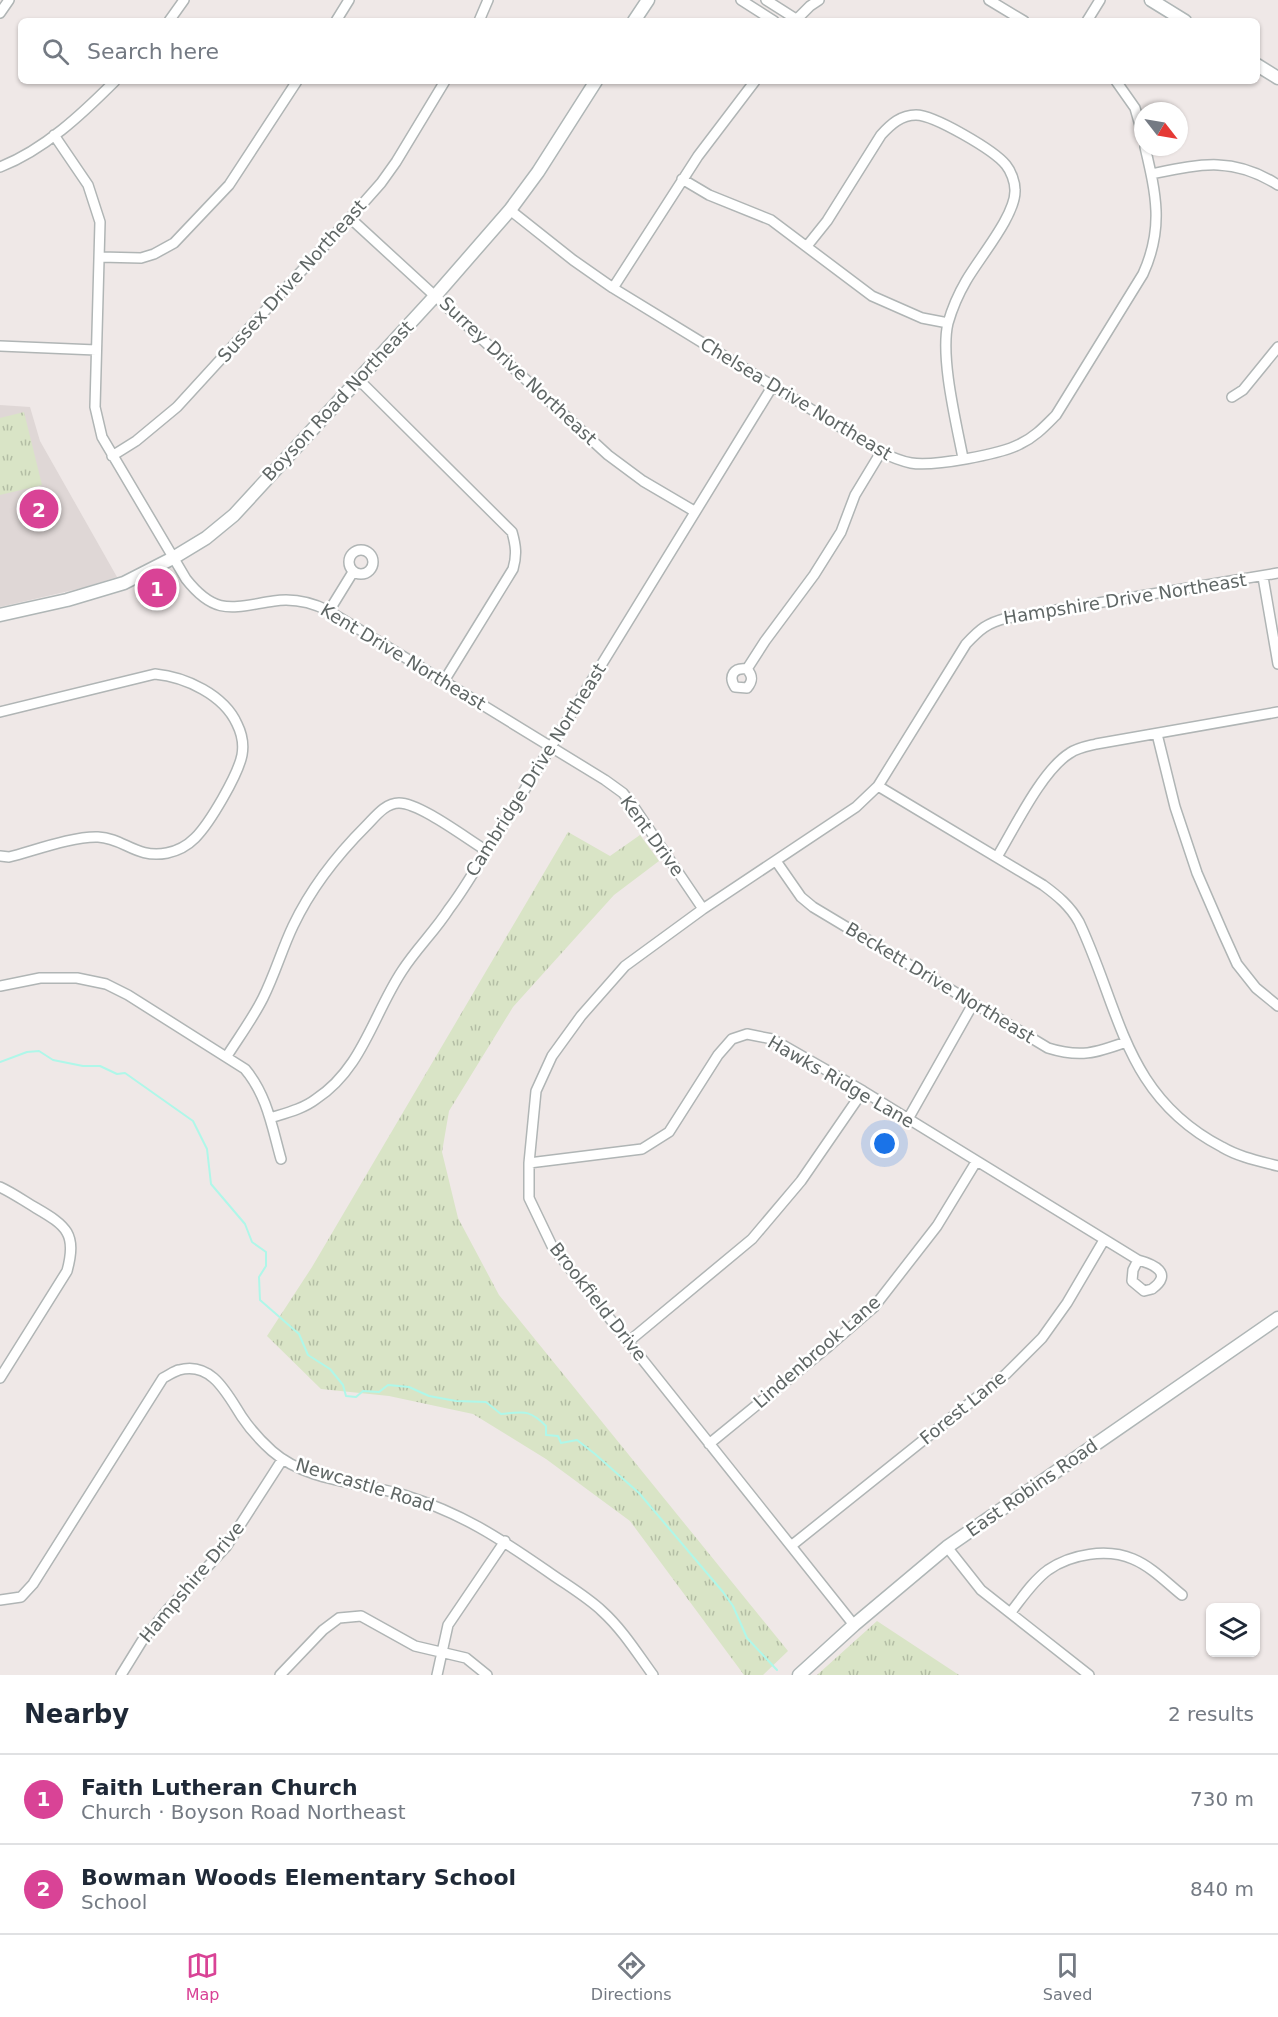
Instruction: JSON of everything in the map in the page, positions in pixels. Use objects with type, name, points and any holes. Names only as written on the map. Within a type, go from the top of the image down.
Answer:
[{"type":"main road","points":[[636,18],[648,0]]},
{"type":"main road","points":[[1151,0],[1180,18]]},
{"type":"main road","points":[[1260,67],[1278,78]]},
{"type":"main road","name":"Boyson Road Northeast","points":[[0,615],[124,584],[206,538],[234,514],[436,295],[510,210],[538,172],[594,84]]},
{"type":"main road","name":"East Robins Road","points":[[799,1675],[854,1625],[947,1547],[1278,1318]]},
{"type":"street","points":[[0,13],[9,0]]},
{"type":"street","points":[[171,18],[184,0]]},
{"type":"street","points":[[338,18],[349,0]]},
{"type":"street","points":[[480,18],[488,0]]},
{"type":"street","points":[[741,0],[769,18]]},
{"type":"street","points":[[766,0],[792,18]]},
{"type":"street","points":[[797,18],[819,0]]},
{"type":"street","points":[[989,0],[1019,18]]},
{"type":"street","points":[[1089,18],[1100,0]]},
{"type":"street","points":[[0,166],[19,159],[54,135],[87,110],[112,84]]},
{"type":"street","points":[[100,257],[141,258],[154,255],[174,243],[229,185],[295,84]]},
{"type":"street","name":"Sussex Drive Northeast","points":[[112,456],[136,441],[177,407],[350,218],[396,162],[443,84]]},
{"type":"street","points":[[613,288],[682,179],[753,84]]},
{"type":"street","points":[[1118,84],[1134,107]]},
{"type":"street","points":[[807,246],[827,221],[881,135],[897,120],[914,115],[936,120],[1005,164],[1010,171],[1016,190],[1013,203],[1008,215],[965,282],[948,323],[946,339],[948,364],[963,458]]},
{"type":"street","name":"Kent Drive Northeast","points":[[54,135],[88,184],[100,222],[96,416],[102,437],[196,591],[213,604],[226,607],[240,607],[276,600],[299,600],[313,603],[591,772]]},
{"type":"street","name":"Chelsea Drive Northeast","points":[[510,210],[573,260],[613,288],[772,387],[895,459],[913,464],[929,464],[1019,445],[1044,428],[1056,415],[1150,259],[1157,229],[1147,156]]},
{"type":"street","points":[[1151,174],[1214,164],[1232,165],[1278,185]]},
{"type":"street","points":[[682,179],[709,195],[771,220],[872,296],[922,318],[948,323]]},
{"type":"street","name":"Surrey Drive Northeast","points":[[350,218],[608,455],[643,481],[694,511]]},
{"type":"street","points":[[0,346],[96,350]]},
{"type":"street","points":[[1232,397],[1243,390],[1278,347]]},
{"type":"street","points":[[358,378],[512,532],[516,544],[513,569],[444,681]]},
{"type":"street","name":"Cambridge Drive Northeast","points":[[270,1118],[292,1112],[316,1100],[339,1082],[356,1060],[384,1000],[403,969],[449,910],[487,852],[772,387]]},
{"type":"street","points":[[747,669],[814,575],[840,532],[855,495],[881,452]]},
{"type":"street","points":[[329,611],[353,572]]},
{"type":"street","name":"Hampshire Drive Northeast","points":[[703,909],[856,807],[878,786],[966,644],[992,622],[1278,573]]},
{"type":"street","points":[[1263,577],[1278,664]]},
{"type":"street","points":[[0,712],[155,674],[173,676],[188,682],[226,707],[234,716],[243,741],[238,771],[203,828],[184,846],[168,853],[152,854],[134,851],[110,839],[98,837],[82,838],[9,857],[0,856]]},
{"type":"street","points":[[997,857],[1045,778],[1070,752],[1096,744],[1278,712]]},
{"type":"street","points":[[1157,734],[1175,807],[1197,873],[1222,933],[1236,964],[1256,988],[1278,1006]]},
{"type":"street","name":"Kent Drive","points":[[591,772],[623,793],[703,909]]},
{"type":"street","points":[[878,786],[1043,885],[1072,909],[1087,939],[1126,1042],[1140,1071],[1155,1092],[1186,1124],[1224,1148],[1278,1166]]},
{"type":"street","points":[[227,1056],[263,999],[293,927],[311,893],[330,865],[385,807],[397,803],[412,805],[487,852]]},
{"type":"street","name":"Beckett Drive Northeast","points":[[776,861],[801,897],[813,906],[1048,1048],[1082,1055],[1126,1042]]},
{"type":"street","name":"Brookfield Drive","points":[[703,909],[625,966],[580,1016],[552,1056],[536,1091],[529,1163],[529,1198],[552,1246],[854,1625]]},
{"type":"street","points":[[0,986],[40,978],[76,978],[106,984],[128,995],[227,1056],[244,1069],[255,1082],[263,1097],[281,1159]]},
{"type":"street","points":[[908,1119],[973,1004]]},
{"type":"street","name":"Hawks Ridge Lane","points":[[529,1163],[642,1149],[669,1132],[718,1055],[732,1039],[747,1034],[772,1039],[863,1091],[1138,1260]]},
{"type":"street","points":[[628,1342],[753,1239],[801,1181],[863,1091]]},
{"type":"street","name":"Lindenbrook Lane","points":[[709,1444],[829,1346],[874,1306],[937,1227],[976,1162]]},
{"type":"street","points":[[0,1186],[60,1222],[70,1237],[72,1254],[67,1271],[0,1378]]},
{"type":"street","name":"Forest Lane","points":[[791,1546],[1006,1374],[1042,1338],[1067,1303],[1104,1240]]},
{"type":"street","name":"Newcastle Road","points":[[0,1600],[21,1598],[33,1584],[163,1378],[179,1370],[196,1369],[215,1377],[244,1420],[264,1444],[282,1460],[315,1474],[402,1494],[440,1507],[472,1521],[505,1541],[602,1611],[653,1675]]},
{"type":"street","name":"Hampshire Drive","points":[[121,1675],[142,1641],[169,1608],[226,1547],[282,1460]]},
{"type":"street","points":[[437,1675],[448,1625],[505,1541]]},
{"type":"street","points":[[947,1547],[981,1590],[1089,1675]]},
{"type":"street","points":[[1011,1612],[1034,1583],[1049,1570],[1081,1556],[1100,1554],[1115,1554],[1134,1559],[1182,1595]]},
{"type":"street","points":[[280,1675],[323,1630],[339,1618],[360,1616],[415,1646],[466,1658],[487,1675]]},
{"type":"shaded area","points":[[0,405],[30,407],[40,441],[117,577],[82,588],[0,607]]},
{"type":"green space","points":[[24,412],[42,485],[0,495],[0,418]]},
{"type":"green space","points":[[568,832],[610,856],[640,835],[659,861],[614,895],[513,1007],[449,1111],[442,1152],[458,1218],[499,1295],[788,1651],[763,1675],[744,1675],[630,1521],[546,1459],[473,1414],[389,1396],[321,1389],[267,1336],[312,1267]]},
{"type":"green space","points":[[877,1621],[959,1675],[817,1675]]},
{"type":"waterway","points":[[0,1062],[27,1052],[39,1051],[53,1060],[83,1066],[100,1066],[117,1074],[125,1073],[193,1121],[207,1149],[211,1184],[245,1224],[252,1242],[266,1252],[266,1266],[259,1277],[260,1300],[299,1334],[308,1355],[330,1369],[343,1385],[346,1396],[356,1397],[363,1391],[379,1392],[388,1385],[409,1387],[429,1396],[456,1401],[486,1402],[501,1414],[521,1412],[530,1414],[546,1426],[546,1435],[558,1436],[561,1443],[577,1440],[639,1493],[723,1592],[733,1606],[747,1638],[777,1670]]},
{"type":"place","name":"Bowman Woods Elementary School","points":[[39,509]]},
{"type":"place","name":"Faith Lutheran Church","points":[[157,588]]}]
